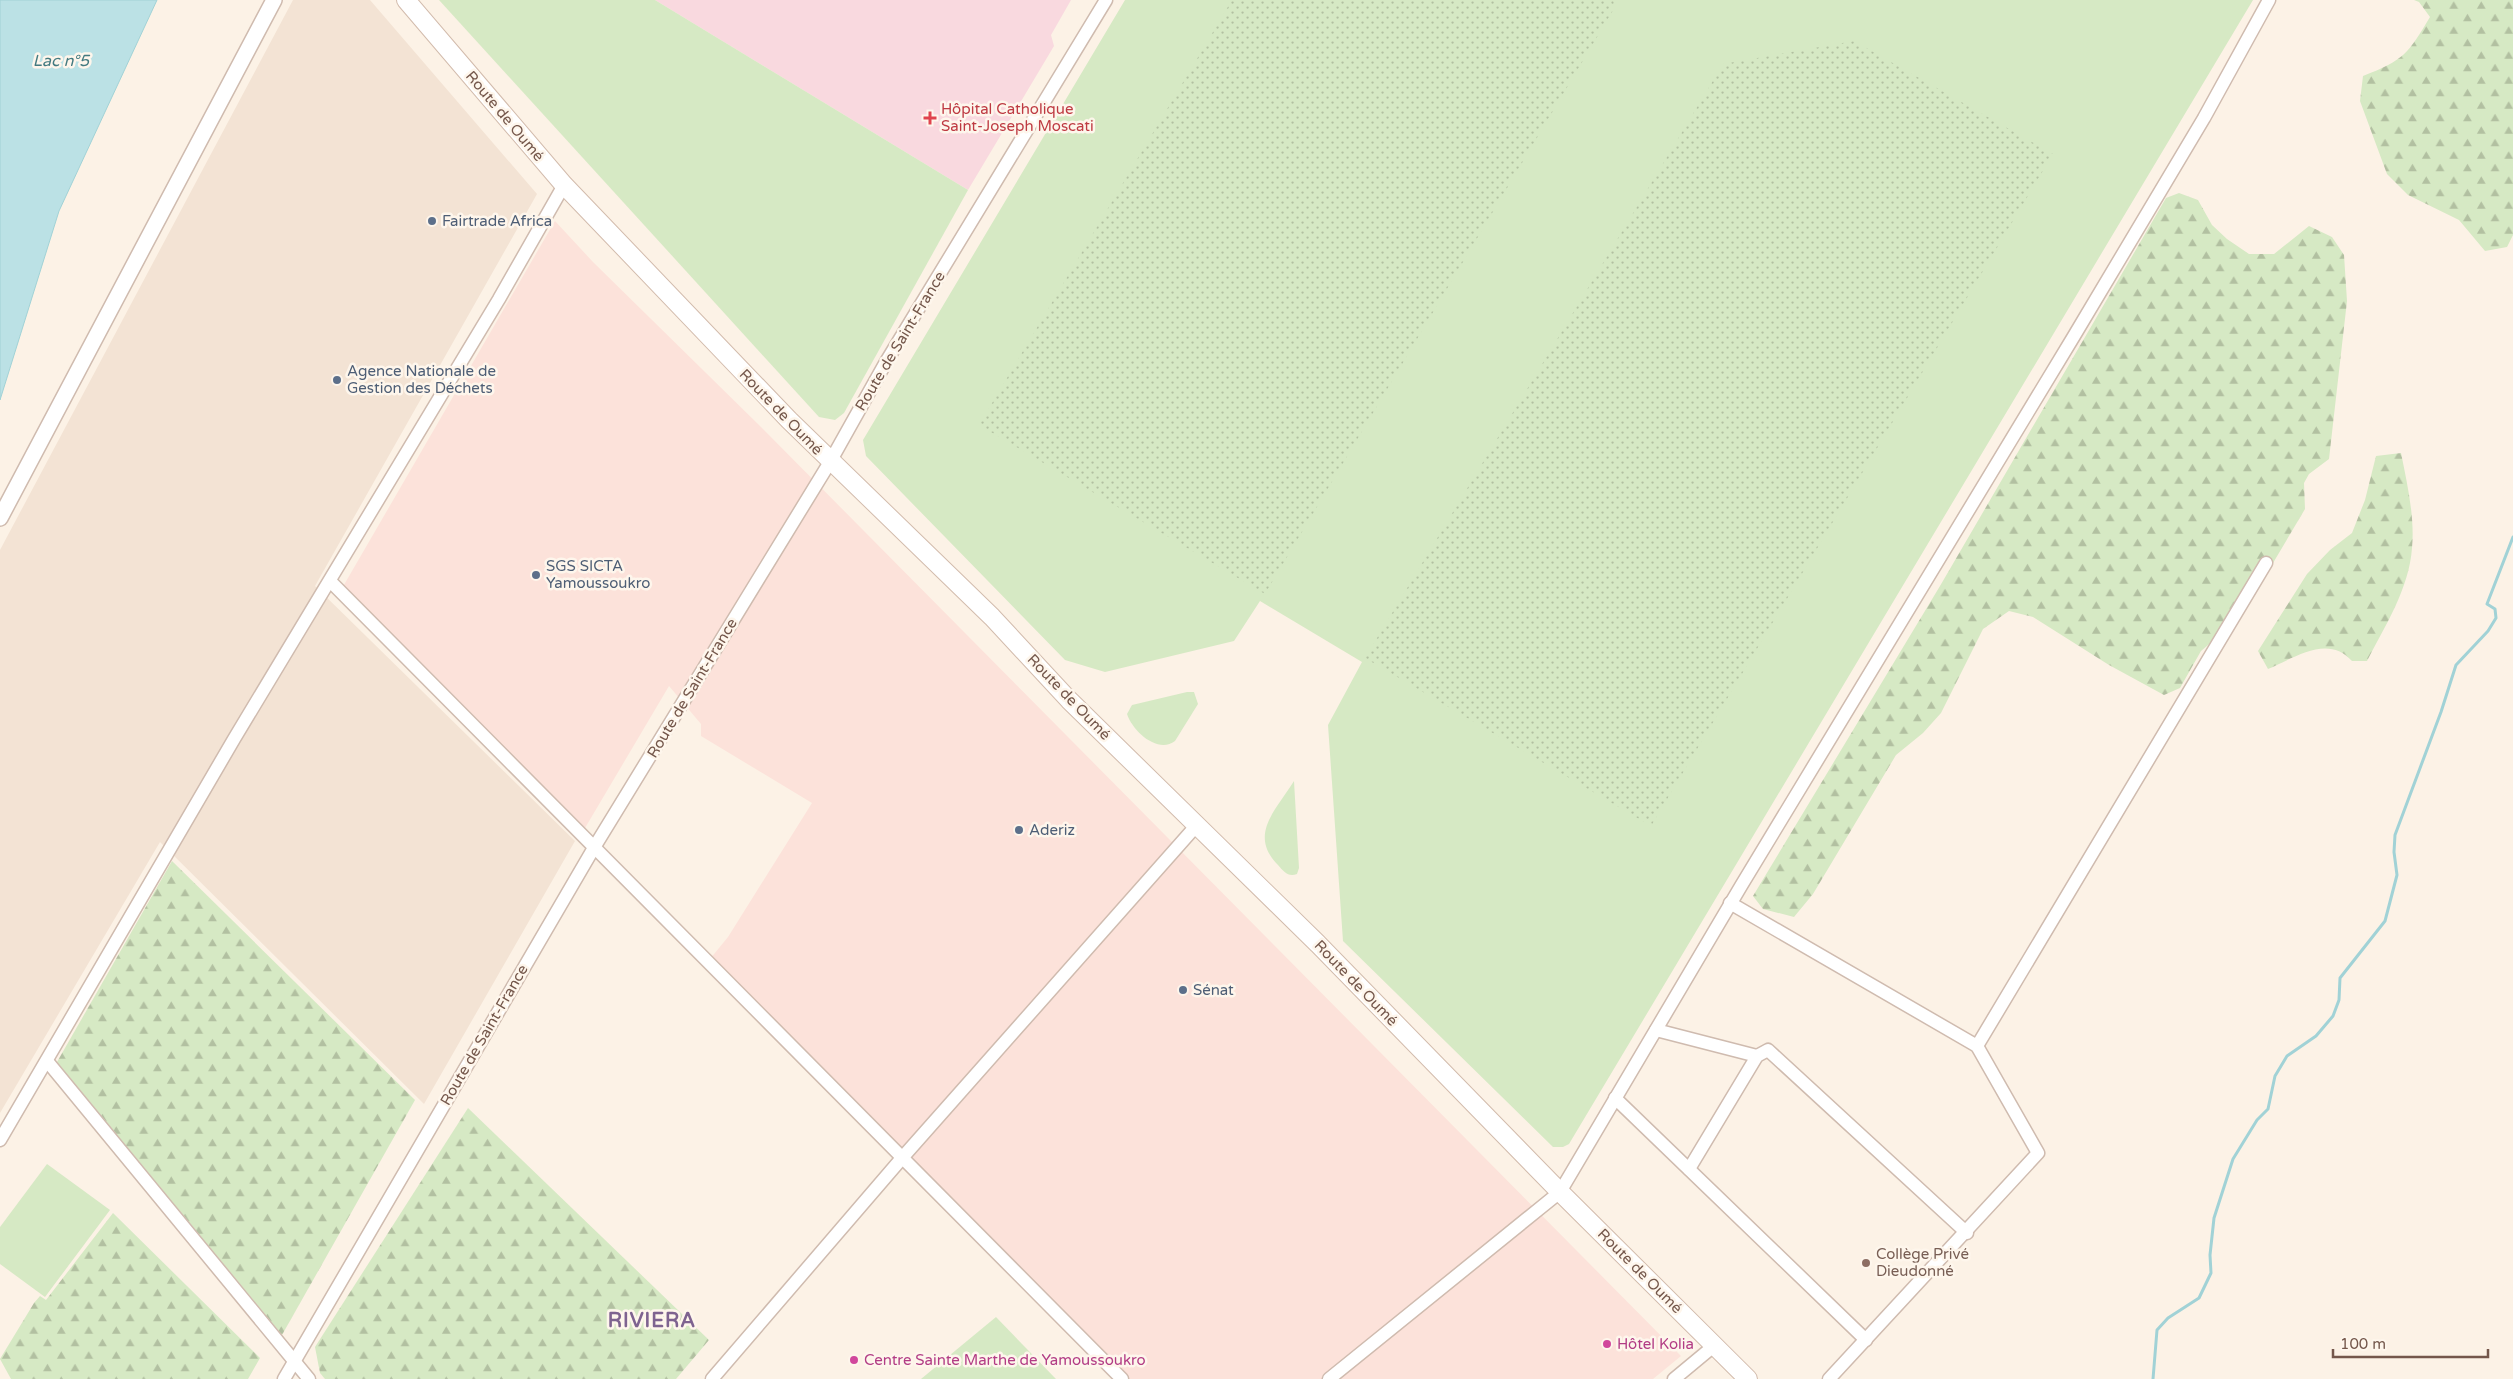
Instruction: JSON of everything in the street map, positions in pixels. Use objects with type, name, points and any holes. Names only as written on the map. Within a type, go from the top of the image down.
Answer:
[{"type":"main road","name":"Route de Oumé","points":[[406,0],[564,185],[830,462],[992,617],[1069,700],[1318,944],[1560,1192],[1748,1379]]},
{"type":"street","points":[[0,518],[274,0]]},
{"type":"street","name":"Route de Saint-France","points":[[284,1379],[595,846],[830,462],[886,362],[1106,0]]},
{"type":"street","points":[[1329,1379],[1560,1192],[1730,903],[2079,328],[2204,118],[2270,0]]},
{"type":"street","points":[[0,1140],[229,747],[500,299],[564,185]]},
{"type":"street","points":[[1977,1046],[2266,563]]},
{"type":"street","points":[[330,581],[1122,1379]]},
{"type":"street","points":[[712,1379],[902,1158],[1196,826]]},
{"type":"street","points":[[1730,903],[1977,1046],[2038,1153],[1829,1379]]},
{"type":"street","points":[[1656,1030],[1757,1056]]},
{"type":"street","points":[[1689,1169],[1757,1056],[1768,1050],[1966,1233]]},
{"type":"street","points":[[47,1061],[309,1379]]},
{"type":"street","points":[[1616,1098],[1866,1340]]},
{"type":"street","points":[[1674,1379],[1715,1345]]},
{"type":"shaded area","points":[[293,0],[370,0],[537,194],[315,586],[575,841],[424,1104],[160,842],[0,1113],[0,550]]},
{"type":"shaded area","name":"Hôpital Catholique Saint-Joseph Moscati","points":[[655,0],[1071,0],[1051,35],[1054,46],[968,190]]},
{"type":"shaded area","points":[[555,221],[593,262],[761,427],[1681,1356],[1653,1379],[1124,1379],[710,959],[728,937],[812,803],[701,736],[701,724],[669,686],[585,828],[341,590]]},
{"type":"green space","points":[[439,0],[655,0],[968,190],[844,413],[835,420],[819,417]]},
{"type":"green space","points":[[1125,0],[2253,0],[1569,1144],[1563,1147],[1553,1147],[1343,941],[1328,725],[1362,662],[1260,601],[1234,641],[1105,672],[1065,660],[866,456],[863,440]]},
{"type":"green space","points":[[1232,0],[1613,0],[1615,7],[1265,594],[979,425]]},
{"type":"green space","points":[[2414,0],[2513,0],[2513,235],[2507,247],[2485,251],[2459,220],[2408,195],[2387,174],[2360,101],[2363,76],[2396,60],[2416,40],[2430,17],[2419,2]]},
{"type":"green space","points":[[1854,41],[2053,154],[1651,826],[1365,658],[1723,64]]},
{"type":"green space","points":[[2179,193],[2198,200],[2212,225],[2227,239],[2249,254],[2274,254],[2309,226],[2332,237],[2344,255],[2347,301],[2329,459],[2309,474],[2304,483],[2305,509],[2241,617],[2201,651],[2180,688],[2164,695],[2109,665],[2033,617],[2009,611],[1983,629],[1941,713],[1923,733],[1896,755],[1813,894],[1794,917],[1763,909],[1753,896],[1940,586],[2166,198]]},
{"type":"green space","points":[[2401,453],[2408,488],[2413,536],[2410,563],[2395,607],[2367,661],[2352,661],[2343,653],[2333,649],[2322,649],[2301,654],[2268,669],[2258,651],[2307,574],[2330,550],[2352,533],[2365,500],[2376,456]]},
{"type":"green space","points":[[1194,692],[1198,704],[1175,741],[1161,745],[1154,743],[1140,734],[1130,721],[1127,714],[1132,705]]},
{"type":"green space","points":[[1294,781],[1299,868],[1297,874],[1291,875],[1282,870],[1269,854],[1265,843],[1265,833],[1273,812]]},
{"type":"green space","points":[[172,861],[415,1100],[282,1335],[57,1062]]},
{"type":"green space","points":[[468,1108],[709,1340],[676,1379],[325,1379],[320,1373],[315,1347]]},
{"type":"green space","points":[[47,1164],[110,1210],[45,1297],[0,1264],[0,1227]]},
{"type":"green space","points":[[113,1213],[260,1358],[248,1379],[11,1379],[0,1359],[34,1303],[40,1296],[46,1300]]},
{"type":"green space","points":[[996,1317],[1056,1379],[921,1379]]},
{"type":"water","name":"Lac n°5","points":[[0,0],[157,0],[59,211],[0,400]]},
{"type":"waterway","points":[[2153,1379],[2157,1330],[2168,1318],[2199,1298],[2211,1273],[2210,1255],[2214,1218],[2233,1159],[2257,1120],[2268,1109],[2275,1076],[2287,1056],[2316,1036],[2333,1016],[2339,1000],[2340,978],[2385,921],[2397,875],[2394,852],[2395,835],[2441,712],[2456,665],[2488,631],[2496,618],[2495,609],[2487,604],[2513,537]]},
{"type":"place","name":"Hôpital Catholique Saint-Joseph Moscati","points":[[930,118]]},
{"type":"place","name":"Fairtrade Africa","points":[[432,221]]},
{"type":"place","name":"Agence Nationale de Gestion des Déchets","points":[[337,380]]},
{"type":"place","name":"SGS SICTA Yamoussoukro","points":[[536,575]]},
{"type":"place","name":"Aderiz","points":[[1019,830]]},
{"type":"place","name":"Sénat","points":[[1183,990]]},
{"type":"place","name":"Collège Privé Dieudonné","points":[[1866,1263]]},
{"type":"place","name":"Hôtel Kolia","points":[[1607,1344]]},
{"type":"place","name":"Centre Sainte Marthe de Yamoussoukro","points":[[854,1360]]},
{"type":"district","name":"RIVIERA","points":[[652,1321]]}]
